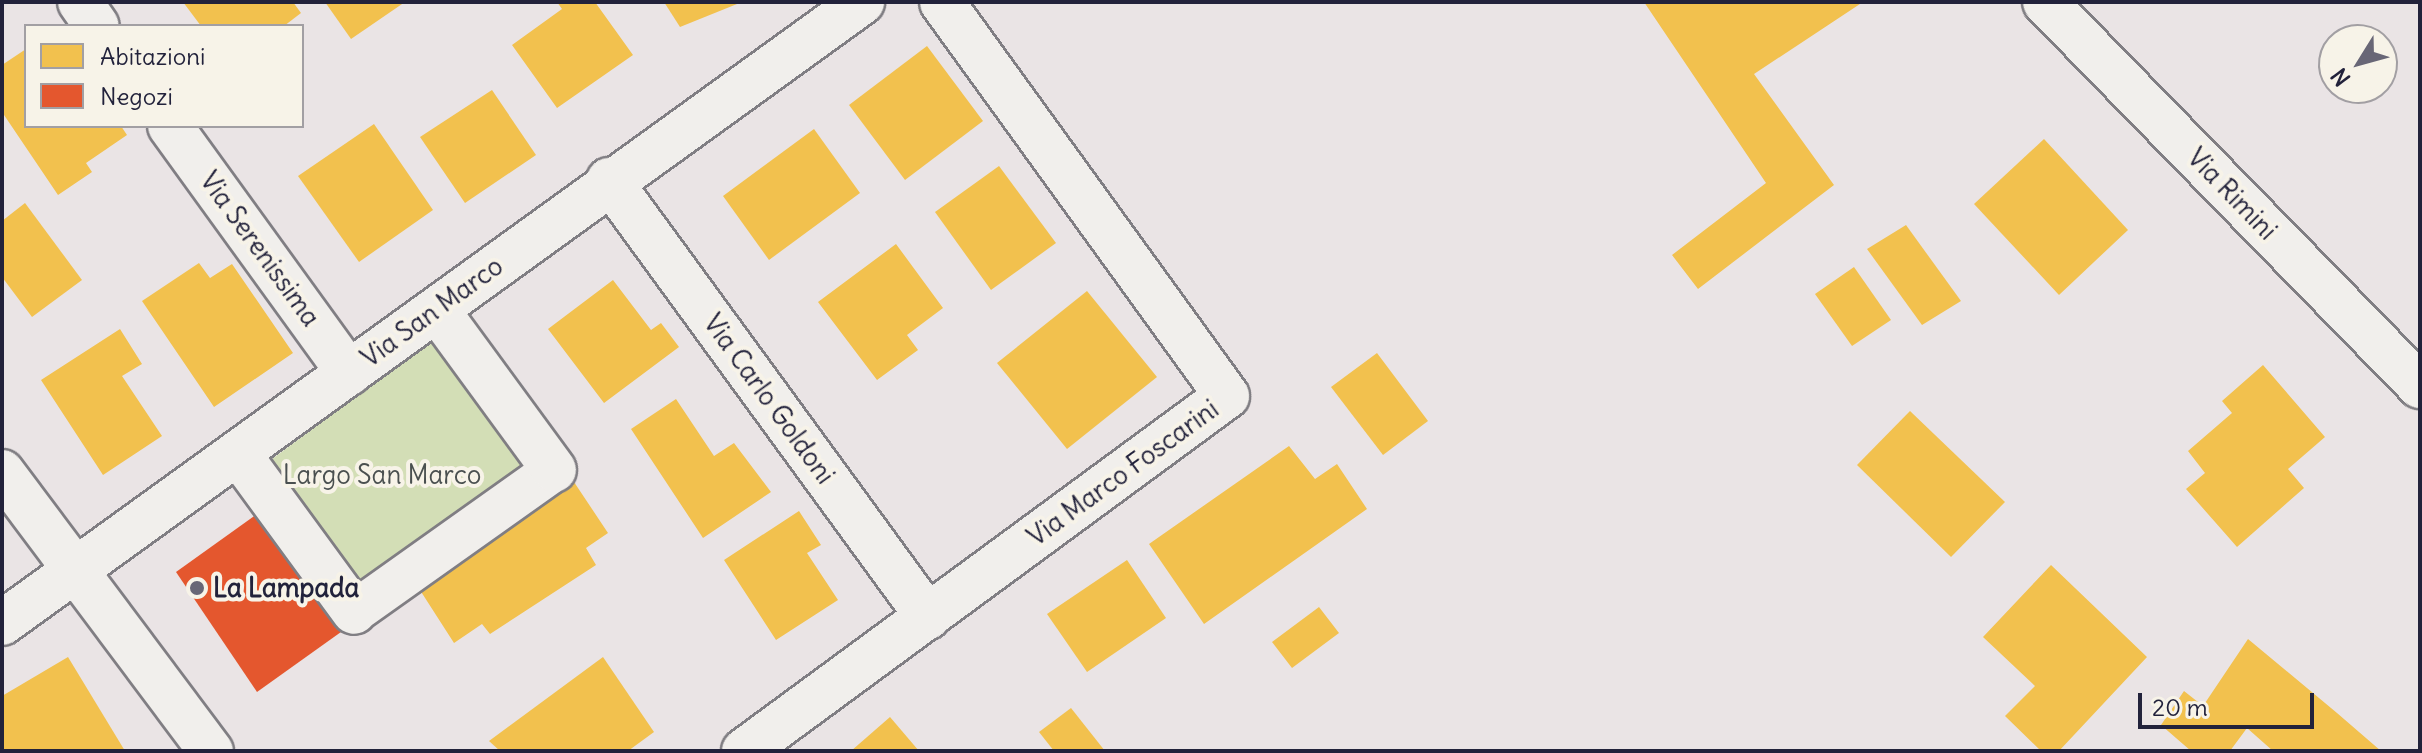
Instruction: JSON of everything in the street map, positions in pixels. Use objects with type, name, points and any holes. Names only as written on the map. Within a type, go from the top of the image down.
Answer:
[{"type":"street","points":[[80,2],[96,24]]},
{"type":"street","name":"Via San Marco","points":[[2,623],[240,456],[609,180],[862,2]]},
{"type":"street","name":"Via Marco Foscarini","points":[[744,751],[1227,396],[942,2]]},
{"type":"street","name":"Via Rimini","points":[[2045,2],[2420,386]]},
{"type":"street","name":"Via Serenissima","points":[[171,128],[349,373]]},
{"type":"street","name":"Via Carlo Goldoni","points":[[609,180],[928,617]]},
{"type":"street","points":[[240,456],[354,612],[554,470],[437,310]]},
{"type":"street","points":[[2,472],[74,574],[211,751]]},
{"type":"green space","name":"Largo San Marco","points":[[433,340],[524,468],[357,589],[268,462]]},
{"type":"building: Abitazioni","points":[[183,2],[293,2],[301,13],[287,24],[200,24]]},
{"type":"building: Abitazioni","points":[[325,2],[405,2],[351,39]]},
{"type":"building: Abitazioni","points":[[557,2],[595,2],[633,55],[557,108],[512,45],[562,9]]},
{"type":"building: Abitazioni","points":[[664,2],[742,2],[680,27]]},
{"type":"building: Abitazioni","points":[[1644,2],[1863,2],[1754,74],[1834,185],[1698,289],[1672,255],[1766,183]]},
{"type":"building: Abitazioni","points":[[927,46],[983,121],[905,180],[849,105]]},
{"type":"building: Abitazioni","points":[[24,50],[24,128],[122,128],[127,135],[86,163],[92,172],[58,195],[2,112],[2,65]]},
{"type":"building: Abitazioni","points":[[492,90],[536,155],[465,203],[420,137]]},
{"type":"building: Abitazioni","points":[[374,124],[433,210],[359,262],[298,176]]},
{"type":"building: Abitazioni","points":[[814,129],[860,193],[769,260],[723,196]]},
{"type":"building: Abitazioni","points":[[2044,139],[2128,230],[2059,295],[1974,204]]},
{"type":"building: Abitazioni","points":[[999,166],[1056,243],[991,290],[935,212]]},
{"type":"building: Abitazioni","points":[[25,203],[82,280],[32,317],[2,277],[2,221]]},
{"type":"building: Abitazioni","points":[[1906,225],[1961,301],[1922,325],[1867,249]]},
{"type":"building: Abitazioni","points":[[896,244],[943,308],[907,335],[918,350],[877,380],[818,302]]},
{"type":"building: Abitazioni","points":[[199,263],[210,278],[232,264],[293,353],[214,407],[142,301]]},
{"type":"building: Abitazioni","points":[[1854,267],[1891,320],[1852,346],[1815,294]]},
{"type":"building: Abitazioni","points":[[613,280],[651,330],[661,323],[679,347],[604,403],[548,329]]},
{"type":"building: Abitazioni","points":[[1087,291],[1157,377],[1067,449],[997,363]]},
{"type":"building: Abitazioni","points":[[120,329],[142,364],[122,376],[162,436],[103,475],[41,380]]},
{"type":"building: Abitazioni","points":[[1377,353],[1428,421],[1383,455],[1331,387]]},
{"type":"building: Abitazioni","points":[[2263,365],[2325,437],[2288,469],[2304,488],[2237,547],[2186,489],[2205,473],[2188,451],[2232,413],[2222,401]]},
{"type":"building: Abitazioni","points":[[676,399],[714,456],[734,443],[771,492],[703,538],[631,429]]},
{"type":"building: Abitazioni","points":[[1910,411],[2005,502],[1951,557],[1857,465]]},
{"type":"building: Abitazioni","points":[[1289,446],[1315,479],[1337,464],[1367,509],[1204,624],[1149,544]]},
{"type":"building: Abitazioni","points":[[566,470],[608,533],[586,548],[596,565],[490,634],[482,624],[454,643],[409,573]]},
{"type":"building: Abitazioni","points":[[799,511],[821,545],[807,553],[838,600],[776,640],[724,560]]},
{"type":"building: Abitazioni","points":[[1127,560],[1166,618],[1087,672],[1047,614]]},
{"type":"building: Abitazioni","points":[[2051,565],[2147,657],[2059,751],[2041,751],[2005,716],[2035,686],[1983,637]]},
{"type":"building: Abitazioni","points":[[1319,607],[1339,633],[1292,668],[1272,642]]},
{"type":"building: Abitazioni","points":[[2248,639],[2381,751],[2273,751],[2247,728],[2230,751],[2191,751],[2161,725],[2184,691],[2203,706]]},
{"type":"building: Abitazioni","points":[[68,657],[125,751],[2,751],[2,696]]},
{"type":"building: Abitazioni","points":[[603,657],[654,732],[628,751],[500,751],[489,741]]},
{"type":"building: Abitazioni","points":[[1071,708],[1105,751],[1054,751],[1039,732]]},
{"type":"building: Abitazioni","points":[[890,717],[919,751],[851,751]]},
{"type":"building: Negozi","points":[[271,504],[355,622],[257,692],[176,572]]},
{"type":"place","name":"La Lampada","points":[[197,588]]}]
